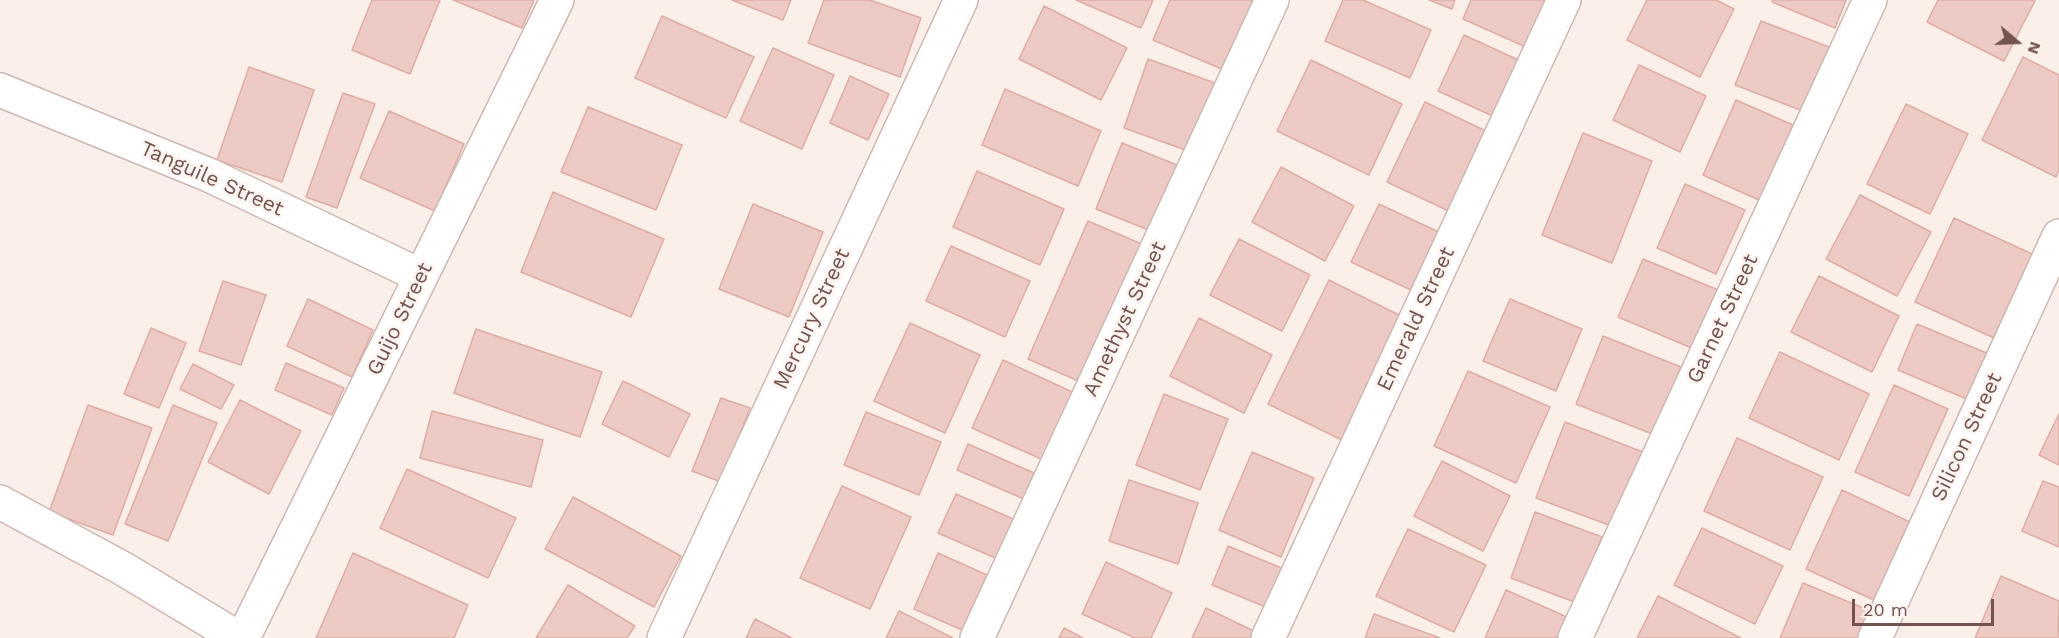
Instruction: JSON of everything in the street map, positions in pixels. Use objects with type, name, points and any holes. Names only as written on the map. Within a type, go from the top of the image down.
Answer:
[{"type":"street","name":"Guijo Street","points":[[243,638],[557,0]]},
{"type":"street","name":"Mercury Street","points":[[664,638],[961,0]]},
{"type":"street","name":"Amethyst Street","points":[[977,638],[1272,0]]},
{"type":"street","name":"Emerald Street","points":[[1268,638],[1564,0]]},
{"type":"street","name":"Garnet Street","points":[[1575,638],[1870,0]]},
{"type":"street","name":"Tanguile Street","points":[[0,90],[209,175],[421,276]]},
{"type":"street","name":"Silicon Street","points":[[1875,638],[2059,236]]},
{"type":"street","points":[[0,502],[122,568],[238,638]]},
{"type":"building","points":[[372,0],[440,0],[410,74],[352,50]]},
{"type":"building","points":[[453,0],[534,0],[522,28]]},
{"type":"building","points":[[732,0],[791,0],[783,20]]},
{"type":"building","points":[[824,0],[870,0],[921,18],[900,77],[808,43]]},
{"type":"building","points":[[1076,0],[1153,0],[1141,28]]},
{"type":"building","points":[[1170,0],[1259,0],[1229,72],[1153,40]]},
{"type":"building","points":[[1343,0],[1363,0],[1431,30],[1410,78],[1325,41]]},
{"type":"building","points":[[1429,0],[1455,0],[1452,9]]},
{"type":"building","points":[[1471,0],[1549,0],[1528,48],[1463,19]]},
{"type":"building","points":[[1647,0],[1716,0],[1734,9],[1700,77],[1627,40]]},
{"type":"building","points":[[1773,0],[1846,0],[1835,28],[1772,2]]},
{"type":"building","points":[[1938,0],[2035,1],[2004,61],[1927,22]]},
{"type":"building","points":[[1044,6],[1127,48],[1101,100],[1019,59]]},
{"type":"building","points":[[662,16],[754,57],[726,118],[635,78]]},
{"type":"building","points":[[1761,21],[1829,47],[1803,111],[1735,85]]},
{"type":"building","points":[[1464,35],[1523,62],[1497,118],[1438,91]]},
{"type":"building","points":[[773,48],[834,75],[802,149],[740,121]]},
{"type":"building","points":[[2023,57],[2059,75],[2059,170],[2056,177],[1982,140]]},
{"type":"building","points":[[1148,59],[1215,83],[1191,152],[1124,128]]},
{"type":"building","points":[[1311,60],[1402,104],[1369,175],[1277,131]]},
{"type":"building","points":[[1639,65],[1706,96],[1680,152],[1613,120]]},
{"type":"building","points":[[249,67],[314,90],[282,182],[217,160]]},
{"type":"building","points":[[850,76],[889,94],[868,140],[830,123]]},
{"type":"building","points":[[1005,89],[1101,131],[1078,186],[982,145]]},
{"type":"building","points":[[343,93],[375,104],[337,208],[306,197]]},
{"type":"building","points":[[1736,100],[1793,125],[1759,200],[1703,175]]},
{"type":"building","points":[[1425,102],[1488,132],[1451,212],[1387,182]]},
{"type":"building","points":[[1906,104],[1968,134],[1930,214],[1867,184]]},
{"type":"building","points":[[588,107],[682,145],[656,210],[561,172]]},
{"type":"building","points":[[389,111],[464,144],[435,211],[360,178]]},
{"type":"building","points":[[1583,133],[1652,161],[1612,263],[1542,235]]},
{"type":"building","points":[[1122,143],[1177,165],[1151,231],[1096,209]]},
{"type":"building","points":[[1281,167],[1354,206],[1325,261],[1252,222]]},
{"type":"building","points":[[977,171],[1064,209],[1040,265],[953,227]]},
{"type":"building","points":[[1685,184],[1745,210],[1716,274],[1657,248]]},
{"type":"building","points":[[553,192],[664,239],[631,317],[521,272]]},
{"type":"building","points":[[1860,195],[1931,232],[1897,296],[1826,259]]},
{"type":"building","points":[[753,204],[823,232],[789,317],[719,289]]},
{"type":"building","points":[[1379,204],[1443,234],[1415,292],[1351,262]]},
{"type":"building","points":[[1954,218],[2032,254],[1994,338],[1915,302]]},
{"type":"building","points":[[1088,221],[1144,245],[1083,383],[1028,359]]},
{"type":"building","points":[[1239,239],[1310,275],[1282,331],[1210,295]]},
{"type":"building","points":[[951,246],[1030,281],[1005,337],[926,301]]},
{"type":"building","points":[[1643,259],[1718,290],[1694,349],[1618,317]]},
{"type":"building","points":[[1819,276],[1899,316],[1872,372],[1791,332]]},
{"type":"building","points":[[1329,280],[1405,318],[1344,441],[1268,404]]},
{"type":"building","points":[[223,281],[266,295],[241,365],[199,351]]},
{"type":"building","points":[[308,299],[373,330],[352,377],[287,346]]},
{"type":"building","points":[[1510,299],[1582,329],[1556,391],[1483,361]]},
{"type":"building","points":[[1199,318],[1272,355],[1244,413],[1170,376]]},
{"type":"building","points":[[910,323],[980,355],[945,433],[874,401]]},
{"type":"building","points":[[1917,324],[1989,354],[1969,400],[1898,370]]},
{"type":"building","points":[[151,328],[186,343],[159,408],[124,394]]},
{"type":"building","points":[[476,329],[602,372],[580,437],[454,393]]},
{"type":"building","points":[[1603,336],[1681,367],[1655,435],[1576,404]]},
{"type":"building","points":[[1780,352],[1869,394],[1839,460],[1749,418]]},
{"type":"building","points":[[1003,360],[1081,396],[1050,463],[972,428]]},
{"type":"building","points":[[286,363],[344,388],[332,415],[275,390]]},
{"type":"building","points":[[193,364],[234,385],[221,409],[180,389]]},
{"type":"building","points":[[1468,371],[1550,407],[1516,483],[1434,446]]},
{"type":"building","points":[[623,381],[690,414],[669,457],[602,424]]},
{"type":"building","points":[[1894,385],[1948,409],[1909,496],[1855,472]]},
{"type":"building","points":[[1164,394],[1228,419],[1200,490],[1136,465]]},
{"type":"building","points":[[721,398],[750,408],[721,482],[692,471]]},
{"type":"building","points":[[240,400],[301,431],[269,494],[208,462]]},
{"type":"building","points":[[88,405],[152,428],[113,535],[49,512]]},
{"type":"building","points":[[173,405],[217,423],[168,541],[125,524]]},
{"type":"building","points":[[432,411],[543,440],[531,487],[420,458]]},
{"type":"building","points":[[866,412],[941,442],[919,495],[844,465]]},
{"type":"building","points":[[2059,414],[2059,465],[2039,455]]},
{"type":"building","points":[[1565,422],[1643,452],[1614,527],[1536,498]]},
{"type":"building","points":[[1737,438],[1823,477],[1790,550],[1704,511]]},
{"type":"building","points":[[968,444],[1034,473],[1024,499],[957,470]]},
{"type":"building","points":[[1252,452],[1314,478],[1281,557],[1219,530]]},
{"type":"building","points":[[1442,461],[1510,496],[1483,551],[1414,516]]},
{"type":"building","points":[[407,469],[516,518],[488,578],[380,528]]},
{"type":"building","points":[[1129,480],[1198,503],[1178,564],[1109,541]]},
{"type":"building","points":[[2043,481],[2059,487],[2059,547],[2022,531]]},
{"type":"building","points":[[842,486],[911,517],[870,609],[800,578]]},
{"type":"building","points":[[1842,490],[1912,523],[1876,601],[1806,569]]},
{"type":"building","points":[[956,494],[1018,521],[1002,561],[938,533]]},
{"type":"building","points":[[573,497],[681,556],[654,607],[545,549]]},
{"type":"building","points":[[1535,512],[1602,537],[1577,603],[1511,578]]},
{"type":"building","points":[[1702,528],[1783,566],[1755,624],[1674,585]]},
{"type":"building","points":[[1408,529],[1486,565],[1454,632],[1376,596]]},
{"type":"building","points":[[1228,546],[1289,571],[1273,610],[1212,585]]},
{"type":"building","points":[[353,553],[468,605],[454,638],[316,638]]},
{"type":"building","points":[[938,553],[987,575],[962,630],[914,609]]},
{"type":"building","points":[[1106,562],[1172,593],[1151,638],[1135,638],[1082,614]]},
{"type":"building","points":[[2001,576],[2059,601],[2058,638],[1975,638]]},
{"type":"building","points":[[1803,583],[1873,612],[1862,638],[1780,638]]},
{"type":"building","points":[[568,585],[635,626],[627,638],[536,638]]},
{"type":"building","points":[[1506,590],[1567,617],[1557,638],[1485,638]]},
{"type":"building","points":[[1658,596],[1741,638],[1637,638]]},
{"type":"building","points":[[1206,608],[1260,634],[1258,638],[1192,638]]},
{"type":"building","points":[[899,611],[953,638],[886,638]]},
{"type":"building","points":[[1374,614],[1440,638],[1365,638]]},
{"type":"building","points":[[755,619],[792,638],[746,638]]},
{"type":"building","points":[[1064,628],[1083,638],[1059,638]]}]
